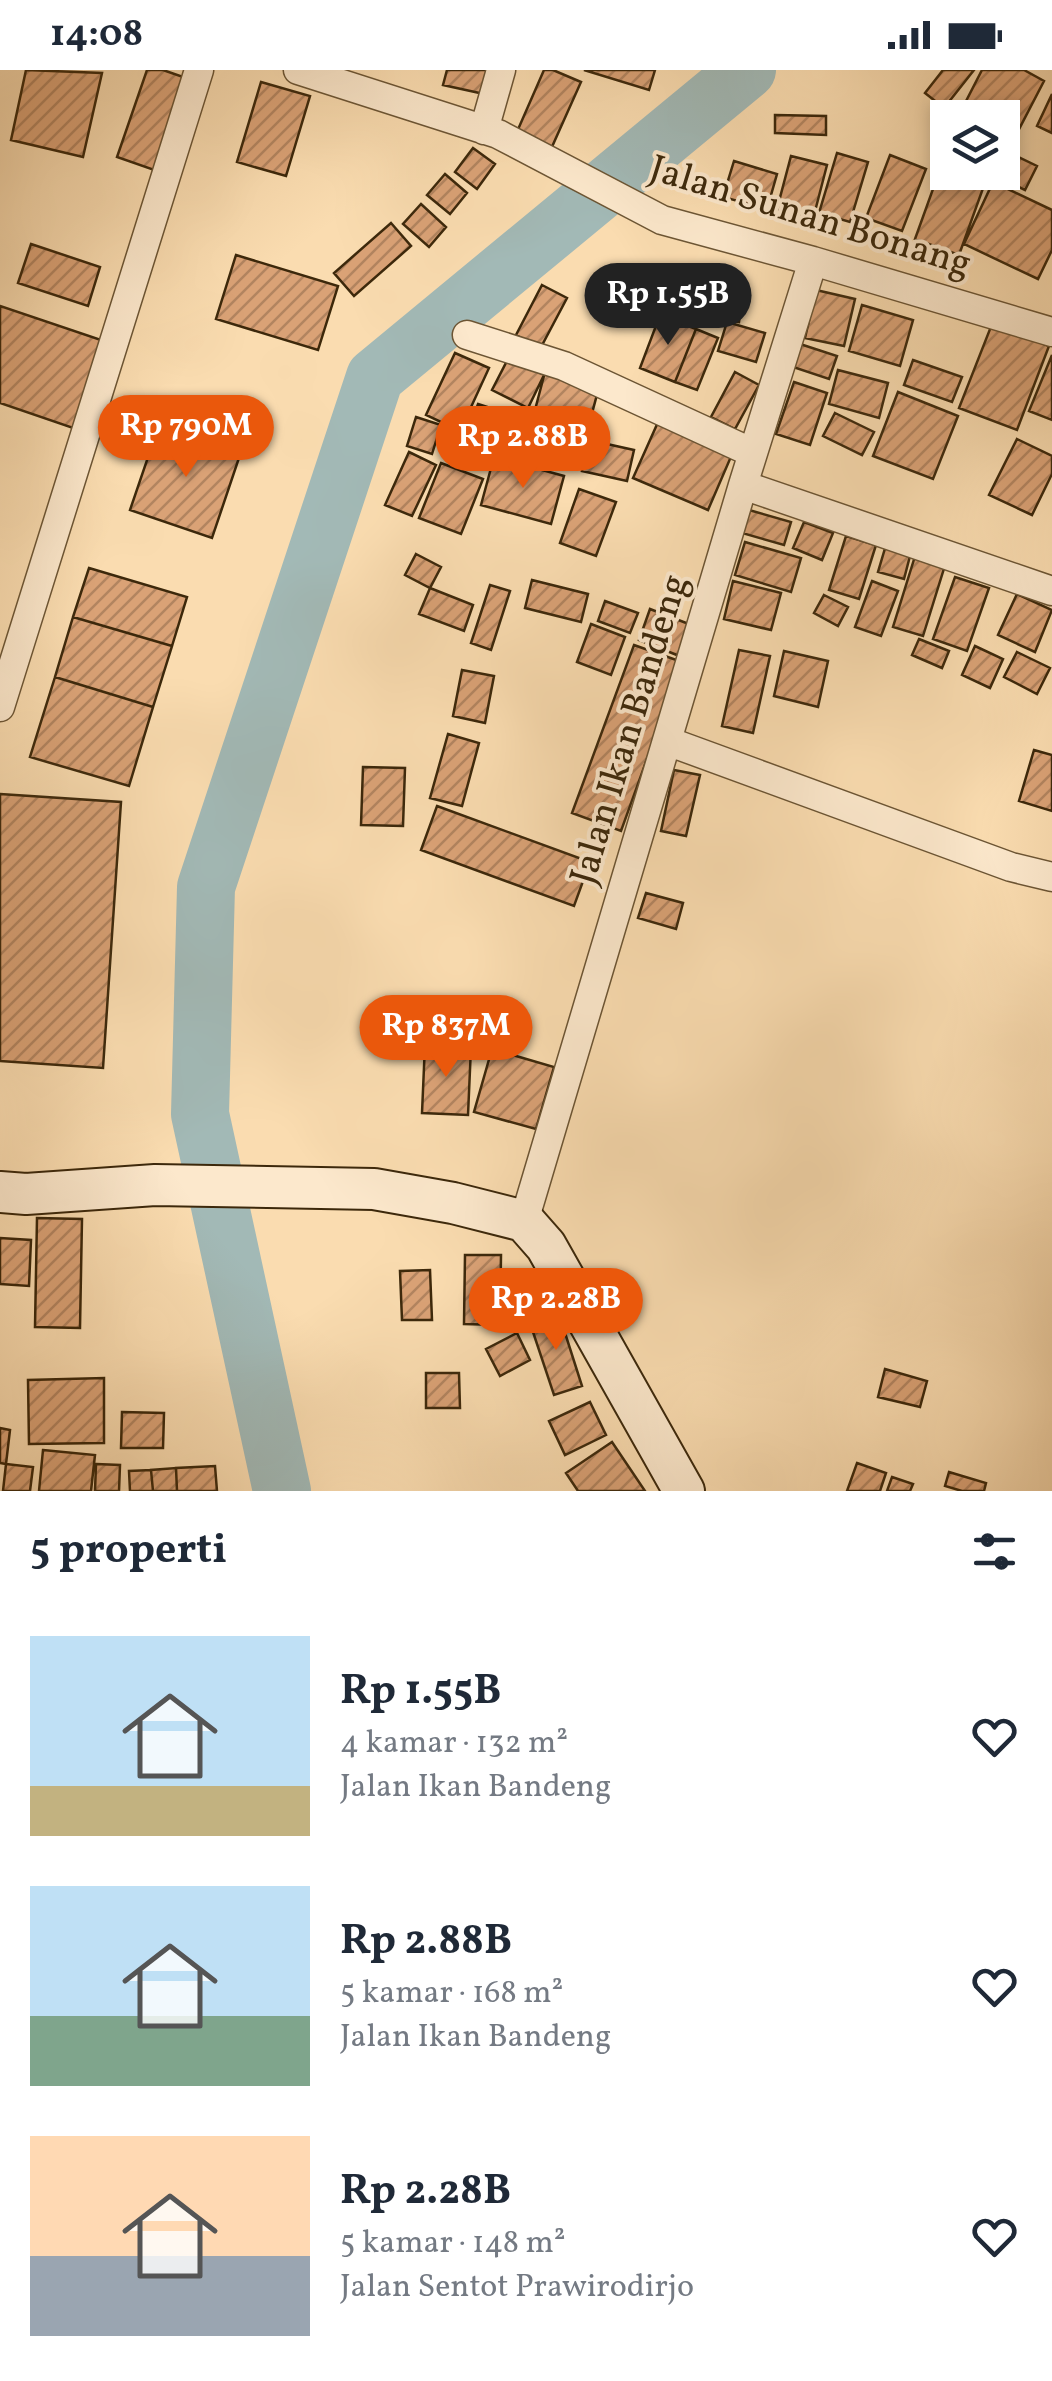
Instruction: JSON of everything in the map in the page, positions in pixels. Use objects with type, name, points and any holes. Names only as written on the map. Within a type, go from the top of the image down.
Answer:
[{"type":"street","points":[[0,707],[199,70]]},
{"type":"street","name":"Jalan Sunan Bonang","points":[[298,70],[491,132],[662,220],[814,260],[1052,332]]},
{"type":"street","points":[[491,132],[500,70]]},
{"type":"street","name":"Jalan Ikan Bandeng","points":[[524,1221],[814,260]]},
{"type":"street","points":[[467,335],[564,366],[753,454]]},
{"type":"street","points":[[743,486],[1052,591]]},
{"type":"street","points":[[668,741],[1012,868],[1052,877]]},
{"type":"street","points":[[0,1192],[26,1194],[154,1185],[374,1189],[453,1202],[524,1221],[546,1246],[684,1491]]},
{"type":"building","points":[[26,70],[102,73],[83,157],[11,140]]},
{"type":"building","points":[[147,70],[163,70],[189,79],[157,171],[117,157]]},
{"type":"building","points":[[447,70],[489,70],[484,94],[443,85]]},
{"type":"building","points":[[544,70],[581,82],[551,149],[516,134]]},
{"type":"building","points":[[584,70],[655,70],[649,90]]},
{"type":"building","points":[[943,70],[974,70],[950,100],[934,100],[925,93]]},
{"type":"building","points":[[982,70],[1024,70],[1044,81],[1020,127],[1020,100],[967,100]]},
{"type":"building","points":[[261,82],[310,96],[286,176],[237,162]]},
{"type":"building","points":[[1052,94],[1052,133],[1037,126]]},
{"type":"building","points":[[775,115],[826,116],[826,135],[775,133]]},
{"type":"building","points":[[473,148],[495,164],[477,189],[455,172]]},
{"type":"building","points":[[837,153],[868,162],[850,222],[819,213]]},
{"type":"building","points":[[890,155],[926,169],[902,231],[866,218]]},
{"type":"building","points":[[791,156],[827,165],[813,219],[777,209]]},
{"type":"building","points":[[1020,158],[1037,166],[1025,190],[1020,188]]},
{"type":"building","points":[[734,161],[777,174],[767,209],[723,197]]},
{"type":"building","points":[[445,174],[467,193],[450,214],[427,195]]},
{"type":"building","points":[[933,190],[982,190],[959,255],[915,239]]},
{"type":"building","points":[[989,190],[1010,190],[1052,210],[1052,250],[1038,279],[964,244]]},
{"type":"building","points":[[421,204],[446,227],[429,247],[403,224]]},
{"type":"building","points":[[391,223],[411,246],[354,296],[334,273]]},
{"type":"building","points":[[31,244],[100,267],[88,306],[18,283]]},
{"type":"building","points":[[236,255],[338,286],[318,350],[216,319]]},
{"type":"building","points":[[713,280],[744,285],[739,322],[707,317]]},
{"type":"building","points":[[542,285],[567,298],[540,349],[516,335]]},
{"type":"building","points":[[816,290],[855,299],[844,346],[805,338]]},
{"type":"building","points":[[862,305],[913,320],[900,366],[849,351]]},
{"type":"building","points":[[0,306],[104,341],[73,428],[0,403]]},
{"type":"building","points":[[660,315],[696,329],[675,382],[640,368]]},
{"type":"building","points":[[727,322],[765,333],[756,362],[718,351]]},
{"type":"building","points":[[992,324],[1049,346],[1017,430],[959,408]]},
{"type":"building","points":[[696,329],[718,338],[697,390],[675,382]]},
{"type":"building","points":[[797,343],[837,356],[829,379],[790,366]]},
{"type":"building","points":[[455,353],[489,368],[460,431],[426,415]]},
{"type":"building","points":[[1052,355],[1052,420],[1029,411]]},
{"type":"building","points":[[509,357],[544,375],[528,408],[492,390]]},
{"type":"building","points":[[913,360],[962,377],[952,402],[904,385]]},
{"type":"building","points":[[838,370],[888,383],[879,418],[829,404]]},
{"type":"building","points":[[545,372],[599,387],[580,458],[526,444]]},
{"type":"building","points":[[735,372],[759,385],[735,429],[711,417]]},
{"type":"building","points":[[794,382],[827,393],[810,445],[776,434]]},
{"type":"building","points":[[898,392],[958,416],[933,479],[873,456]]},
{"type":"building","points":[[478,404],[521,418],[512,444],[469,430]]},
{"type":"building","points":[[835,413],[874,432],[862,455],[823,436]]},
{"type":"building","points":[[416,417],[441,425],[432,454],[407,446]]},
{"type":"building","points":[[659,420],[733,452],[708,510],[633,478]]},
{"type":"building","points":[[160,422],[242,449],[212,538],[130,510]]},
{"type":"building","points":[[1017,439],[1052,456],[1052,474],[1032,515],[989,495]]},
{"type":"building","points":[[589,440],[634,450],[627,481],[582,471]]},
{"type":"building","points":[[409,452],[436,465],[412,516],[385,505]]},
{"type":"building","points":[[494,457],[564,476],[551,524],[481,505]]},
{"type":"building","points":[[441,463],[483,479],[461,534],[419,518]]},
{"type":"building","points":[[579,489],[616,502],[596,556],[560,543]]},
{"type":"building","points":[[749,510],[791,522],[784,545],[742,533]]},
{"type":"building","points":[[804,522],[833,533],[822,560],[793,548]]},
{"type":"building","points":[[846,536],[876,545],[859,599],[829,590]]},
{"type":"building","points":[[745,542],[801,558],[791,592],[735,575]]},
{"type":"building","points":[[886,545],[911,552],[904,579],[878,572]]},
{"type":"building","points":[[916,553],[946,562],[923,636],[893,627]]},
{"type":"building","points":[[416,554],[441,567],[430,588],[405,575]]},
{"type":"building","points":[[89,568],[187,597],[172,646],[73,617]]},
{"type":"building","points":[[955,577],[989,588],[967,651],[933,639]]},
{"type":"building","points":[[532,580],[588,594],[581,622],[525,608]]},
{"type":"building","points":[[733,581],[781,593],[771,630],[724,619]]},
{"type":"building","points":[[872,581],[898,591],[881,636],[855,627]]},
{"type":"building","points":[[490,585],[510,591],[491,650],[471,643]]},
{"type":"building","points":[[430,588],[473,605],[464,631],[419,614]]},
{"type":"building","points":[[1017,594],[1052,610],[1035,652],[998,635]]},
{"type":"building","points":[[824,595],[848,607],[838,626],[814,613]]},
{"type":"building","points":[[605,601],[638,613],[630,633],[598,621]]},
{"type":"building","points":[[650,609],[694,626],[682,657],[639,640]]},
{"type":"building","points":[[73,617],[172,646],[153,707],[55,677]]},
{"type":"building","points":[[591,624],[625,637],[611,675],[577,662]]},
{"type":"building","points":[[919,639],[949,651],[942,668],[912,655]]},
{"type":"building","points":[[634,645],[682,662],[621,831],[572,813]]},
{"type":"building","points":[[975,646],[1003,659],[990,688],[962,675]]},
{"type":"building","points":[[739,650],[770,656],[753,733],[722,726]]},
{"type":"building","points":[[784,651],[828,661],[818,707],[774,696]]},
{"type":"building","points":[[1017,652],[1050,668],[1037,694],[1004,677]]},
{"type":"building","points":[[462,670],[494,676],[485,723],[453,716]]},
{"type":"building","points":[[55,677],[153,707],[129,786],[30,757]]},
{"type":"building","points":[[448,734],[479,743],[462,806],[430,798]]},
{"type":"building","points":[[1034,750],[1052,755],[1052,811],[1019,801]]},
{"type":"building","points":[[363,767],[405,768],[403,826],[361,825]]},
{"type":"building","points":[[674,770],[700,775],[686,836],[661,831]]},
{"type":"building","points":[[0,794],[121,802],[103,1068],[0,1061]]},
{"type":"building","points":[[437,806],[590,862],[574,906],[421,850]]},
{"type":"building","points":[[646,893],[683,903],[676,929],[638,918]]},
{"type":"building","points":[[425,1044],[471,1047],[468,1115],[422,1113]]},
{"type":"building","points":[[492,1049],[554,1067],[536,1129],[474,1112]]},
{"type":"building","points":[[37,1218],[82,1219],[80,1328],[35,1327]]},
{"type":"building","points":[[0,1238],[31,1240],[29,1286],[0,1284]]},
{"type":"building","points":[[465,1255],[501,1255],[500,1325],[464,1324]]},
{"type":"building","points":[[430,1270],[432,1320],[402,1320],[400,1271]]},
{"type":"building","points":[[558,1311],[582,1386],[554,1395],[529,1320]]},
{"type":"building","points":[[517,1333],[530,1360],[500,1376],[486,1349]]},
{"type":"building","points":[[885,1369],[927,1381],[920,1407],[878,1397]]},
{"type":"building","points":[[426,1373],[459,1373],[460,1408],[426,1408]]},
{"type":"building","points":[[104,1378],[104,1443],[29,1444],[28,1380]]},
{"type":"building","points":[[590,1402],[606,1435],[565,1455],[549,1421]]},
{"type":"building","points":[[122,1412],[164,1413],[163,1448],[121,1448]]},
{"type":"building","points":[[0,1428],[10,1430],[6,1464],[0,1463]]},
{"type":"building","points":[[612,1442],[645,1491],[578,1491],[566,1473]]},
{"type":"building","points":[[43,1450],[95,1455],[91,1491],[39,1491]]},
{"type":"building","points":[[857,1463],[886,1473],[880,1491],[847,1491]]},
{"type":"building","points":[[6,1464],[33,1467],[30,1491],[3,1491]]},
{"type":"building","points":[[96,1464],[120,1465],[119,1491],[95,1491]]},
{"type":"building","points":[[215,1466],[217,1491],[177,1491],[176,1468]]},
{"type":"building","points":[[176,1468],[177,1491],[153,1491],[151,1470]]},
{"type":"building","points":[[151,1470],[153,1491],[130,1491],[129,1471]]},
{"type":"building","points":[[949,1472],[986,1483],[984,1491],[945,1486]]},
{"type":"building","points":[[892,1477],[913,1484],[910,1491],[887,1491]]},
{"type":"waterway","points":[[282,1491],[200,1114],[206,887],[375,377],[747,70]]}]
